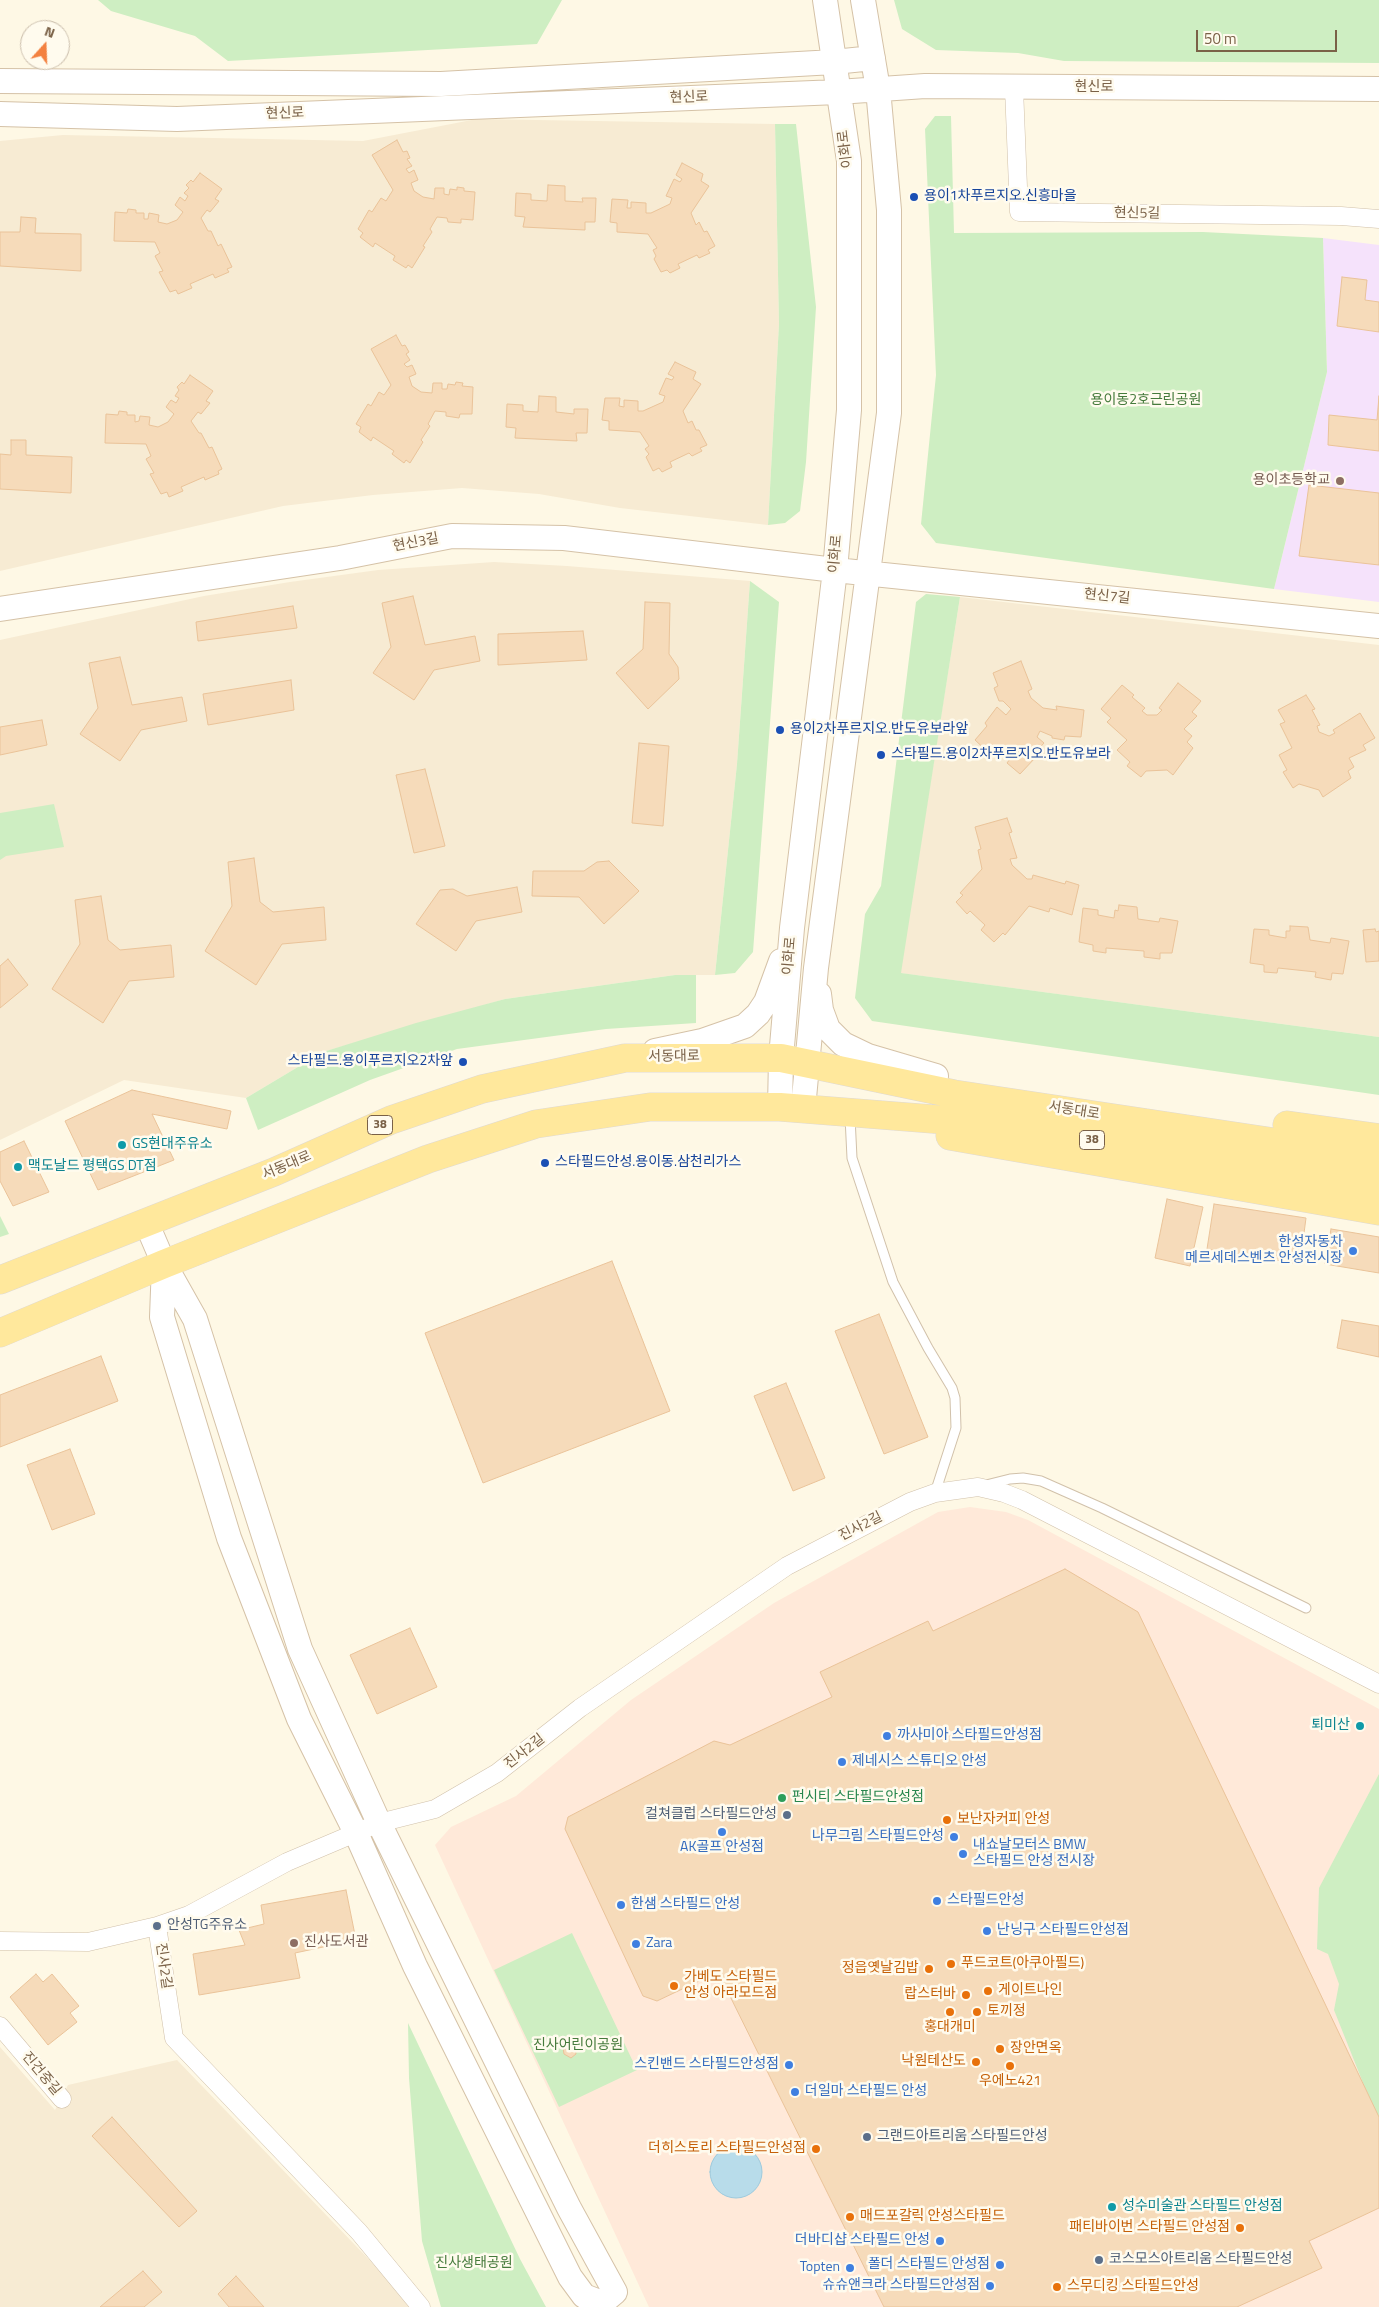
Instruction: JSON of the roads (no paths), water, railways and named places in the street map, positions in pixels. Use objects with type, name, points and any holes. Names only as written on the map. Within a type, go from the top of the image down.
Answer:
[{"type":"main road","name":"서동대로","points":[[0,1280],[274,1172],[391,1120],[482,1089],[625,1058],[803,1062],[954,1094],[1379,1158]]},
{"type":"main road","points":[[803,1062],[936,1076],[1379,1138]]},
{"type":"main road","name":"서동대로","points":[[0,1333],[164,1264],[428,1159],[536,1124],[650,1107],[792,1108],[996,1124],[1379,1183]]},
{"type":"main road","points":[[792,1108],[1379,1211]]},
{"type":"street","name":"이화로","points":[[803,1062],[792,928],[835,570],[849,410],[849,161],[825,0]]},
{"type":"street","points":[[792,1108],[803,1062],[816,968],[888,413],[889,210],[878,89],[863,0]]},
{"type":"street","name":"현신로","points":[[0,81],[441,84],[834,62],[873,58]]},
{"type":"street","name":"현신로","points":[[0,114],[177,119],[838,92],[925,86],[1379,89]]},
{"type":"street","name":"현신5길","points":[[1014,88],[1019,212],[1341,216],[1379,219]]},
{"type":"street","name":"현신3길","points":[[0,609],[340,558],[452,536],[564,538],[835,570]]},
{"type":"street","name":"현신7길","points":[[835,570],[1379,626]]},
{"type":"street","points":[[625,1058],[702,1040],[745,1026],[758,1014],[766,1002],[792,928]]},
{"type":"street","points":[[816,968],[821,1010],[828,1028],[843,1044],[868,1056],[936,1076]]},
{"type":"street","points":[[146,1222],[164,1264],[195,1319],[300,1649],[379,1823],[569,2208],[615,2292],[602,2304],[584,2296],[570,2277],[415,1966],[356,1833],[299,1719],[229,1538],[162,1317],[164,1264]]},
{"type":"street","name":"진사2길","points":[[421,2307],[359,2232],[174,2038],[157,1926],[189,1915],[287,1862],[379,1823],[435,1809],[497,1773],[580,1708],[787,1566],[910,1502],[935,1492],[978,1488],[1004,1493],[1040,1509],[1379,1684]]},
{"type":"street","points":[[0,1941],[88,1942],[157,1926]]},
{"type":"street","name":"진건중길","points":[[0,2026],[62,2099]]},
{"type":"lane","points":[[850,1117],[852,1158],[893,1282],[928,1348],[952,1388],[955,1398],[956,1428],[935,1492]]},
{"type":"lane","points":[[978,1488],[1010,1479],[1023,1478],[1041,1481],[1306,1608]]},
{"type":"water","points":[[736,2146],[746,2148],[754,2154],[760,2162],[762,2172],[760,2182],[754,2190],[746,2196],[736,2198],[726,2196],[718,2190],[712,2182],[710,2172],[712,2162],[718,2154],[726,2148]]},
{"type":"place","name":"용이1차푸르지오.신흥마을","points":[[914,197]]},
{"type":"place","name":"용이초등학교","points":[[1340,481]]},
{"type":"place","name":"용이2차푸르지오.반도유보라앞","points":[[780,730]]},
{"type":"place","name":"스타필드.용이2차푸르지오.반도유보라","points":[[881,755]]},
{"type":"place","name":"스타필드.용이푸르지오2차앞","points":[[463,1062]]},
{"type":"place","name":"GS현대주유소","points":[[122,1145]]},
{"type":"place","name":"스타필드안성.용이동.삼천리가스","points":[[545,1163]]},
{"type":"place","name":"맥도날드 평택GS DT점","points":[[18,1167]]},
{"type":"place","name":"한성자동차 메르세데스벤츠 안성전시장","points":[[1353,1251]]},
{"type":"place","name":"퇴미산","points":[[1360,1726]]},
{"type":"place","name":"까사미아 스타필드안성점","points":[[887,1736]]},
{"type":"place","name":"제네시스 스튜디오 안성","points":[[842,1762]]},
{"type":"place","name":"펀시티 스타필드안성점","points":[[782,1798]]},
{"type":"place","name":"컬쳐클럽 스타필드안성","points":[[787,1815]]},
{"type":"place","name":"보난자커피 안성","points":[[947,1820]]},
{"type":"place","name":"AK골프 안성점","points":[[722,1832]]},
{"type":"place","name":"나무그림 스타필드안성","points":[[954,1837]]},
{"type":"place","name":"내쇼날모터스 BMW 스타필드 안성 전시장","points":[[963,1854]]},
{"type":"place","name":"스타필드안성","points":[[937,1901]]},
{"type":"place","name":"한샘 스타필드 안성","points":[[621,1905]]},
{"type":"place","name":"안성TG주유소","points":[[157,1926]]},
{"type":"place","name":"난닝구 스타필드안성점","points":[[987,1931]]},
{"type":"place","name":"진사도서관","points":[[294,1943]]},
{"type":"place","name":"Zara","points":[[636,1944]]},
{"type":"place","name":"푸드코트(아쿠아필드)","points":[[951,1964]]},
{"type":"place","name":"정읍옛날김밥","points":[[929,1969]]},
{"type":"place","name":"가베도 스타필드 안성 아라모드점","points":[[674,1986]]},
{"type":"place","name":"게이트나인","points":[[988,1991]]},
{"type":"place","name":"랍스터바","points":[[966,1995]]},
{"type":"place","name":"홍대개미","points":[[950,2012]]},
{"type":"place","name":"토끼정","points":[[977,2012]]},
{"type":"place","name":"장안면옥","points":[[1000,2049]]},
{"type":"place","name":"낙원테산도","points":[[976,2062]]},
{"type":"place","name":"스킨밴드 스타필드안성점","points":[[789,2065]]},
{"type":"place","name":"우에노421","points":[[1010,2066]]},
{"type":"place","name":"더일마 스타필드 안성","points":[[795,2092]]},
{"type":"place","name":"그랜드아트리움 스타필드안성","points":[[867,2137]]},
{"type":"place","name":"더히스토리 스타필드안성점","points":[[816,2149]]},
{"type":"place","name":"성수미술관 스타필드 안성점","points":[[1112,2207]]},
{"type":"place","name":"매드포갈릭 안성스타필드","points":[[850,2217]]},
{"type":"place","name":"패티바이번 스타필드 안성점","points":[[1240,2228]]},
{"type":"place","name":"더바디샵 스타필드 안성","points":[[940,2241]]},
{"type":"place","name":"코스모스아트리움 스타필드안성","points":[[1099,2260]]},
{"type":"place","name":"폴더 스타필드 안성점","points":[[1000,2265]]},
{"type":"place","name":"Topten","points":[[850,2268]]},
{"type":"place","name":"슈슈앤크라 스타필드안성점","points":[[990,2286]]},
{"type":"place","name":"스무디킹 스타필드안성","points":[[1057,2287]]},
{"type":"park label","name":"용이동2호근린공원","points":[[1146,401]]},
{"type":"park label","name":"진사어린이공원","points":[[578,2046]]},
{"type":"park label","name":"진사생태공원","points":[[474,2264]]}]
